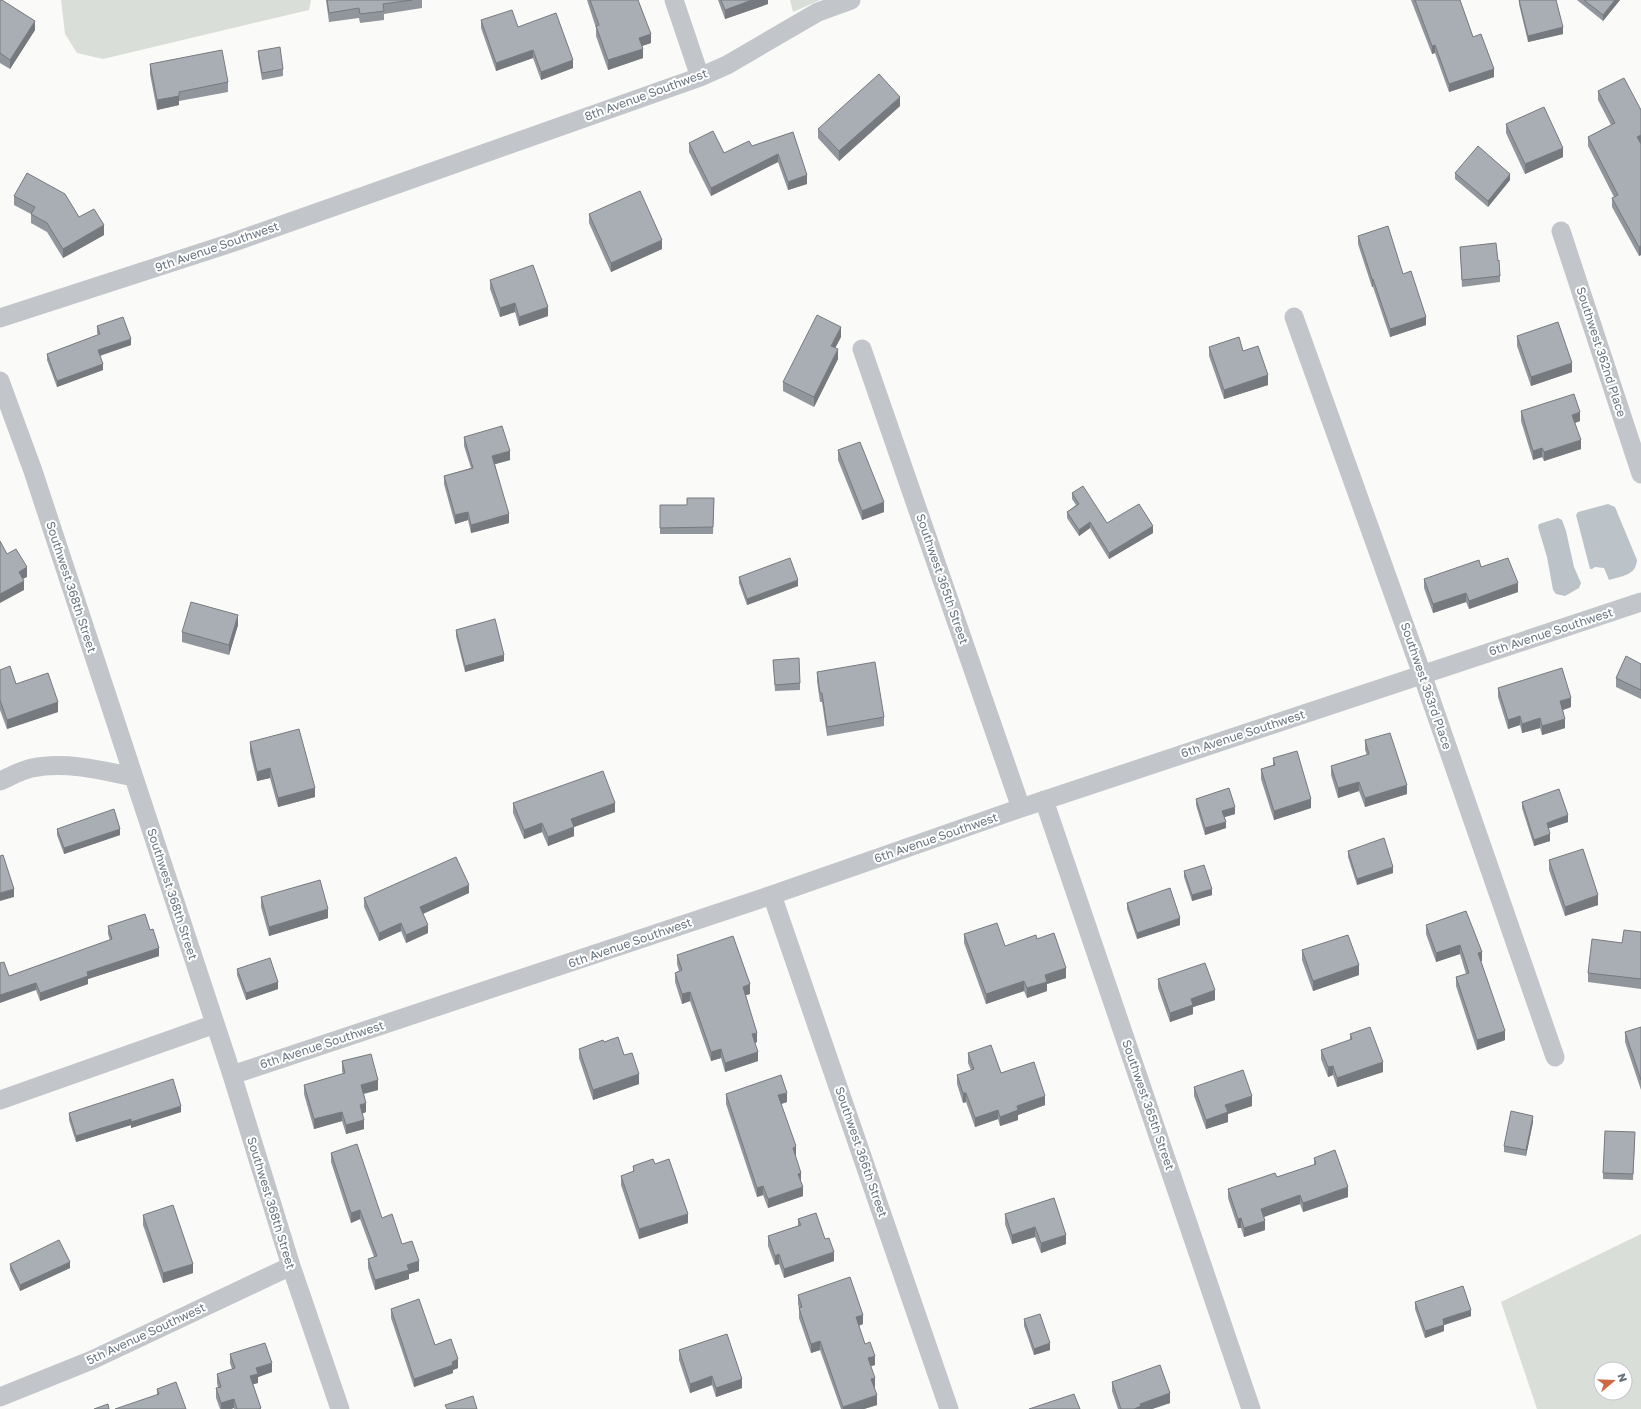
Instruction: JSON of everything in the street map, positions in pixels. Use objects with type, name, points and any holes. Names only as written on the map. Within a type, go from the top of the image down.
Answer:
[{"type":"street","points":[[674,0],[700,77]]},
{"type":"street","name":"8th Avenue Southwest","points":[[433,172],[700,77],[727,65],[818,12],[851,0]]},
{"type":"street","name":"9th Avenue Southwest","points":[[0,318],[231,243],[433,172]]},
{"type":"street","name":"Southwest 362nd Place","points":[[1561,231],[1641,474]]},
{"type":"street","name":"Southwest 363rd Place","points":[[1294,317],[1422,674],[1554,1057]]},
{"type":"street","name":"Southwest 365th Street","points":[[862,349],[1021,808]]},
{"type":"street","name":"Southwest 368th Street","points":[[0,381],[36,479],[232,1074],[291,1266],[340,1409]]},
{"type":"street","name":"6th Avenue Southwest","points":[[232,1074],[772,895],[1044,800],[1641,602]]},
{"type":"street","points":[[0,781],[30,768],[55,766],[78,767],[133,777]]},
{"type":"street","name":"Southwest 365th Street","points":[[1044,800],[1251,1409]]},
{"type":"street","name":"Southwest 366th Street","points":[[772,895],[949,1409]]},
{"type":"street","points":[[0,1100],[215,1024]]},
{"type":"street","name":"5th Avenue Southwest","points":[[0,1397],[92,1360],[291,1266]]},
{"type":"shaded area","points":[[61,0],[311,0],[309,10],[103,59],[77,53],[65,34]]},
{"type":"shaded area","points":[[790,0],[820,0],[793,12]]},
{"type":"shaded area","points":[[1608,504],[1615,507],[1637,560],[1634,569],[1631,572],[1609,580],[1604,568],[1595,567],[1590,569],[1576,515],[1578,512]]},
{"type":"shaded area","points":[[1558,518],[1562,520],[1566,531],[1574,567],[1581,583],[1579,588],[1565,596],[1556,594],[1553,590],[1547,557],[1538,527],[1539,524]]},
{"type":"shaded area","points":[[1641,1234],[1641,1409],[1537,1409],[1501,1302]]},
{"type":"building","points":[[0,0],[35,21],[10,60],[0,53]]},
{"type":"building","points":[[327,0],[412,0],[383,4],[384,11],[360,14],[359,8],[329,13]]},
{"type":"building","points":[[590,0],[638,0],[651,34],[639,38],[643,49],[608,60],[596,26],[599,25]]},
{"type":"building","points":[[721,0],[752,0],[725,10]]},
{"type":"building","points":[[1415,0],[1460,0],[1473,37],[1481,34],[1494,69],[1449,84],[1435,45],[1432,46]]},
{"type":"building","points":[[1519,0],[1556,0],[1563,27],[1528,36]]},
{"type":"building","points":[[1584,0],[1615,0],[1603,15]]},
{"type":"building","points":[[512,10],[518,27],[556,13],[573,60],[541,72],[533,50],[496,63],[481,20]]},
{"type":"building","points":[[280,47],[283,69],[262,73],[258,51]]},
{"type":"building","points":[[222,50],[228,82],[179,92],[179,96],[157,100],[150,64]]},
{"type":"building","points":[[879,74],[900,97],[839,151],[818,129]]},
{"type":"building","points":[[1624,78],[1641,110],[1641,135],[1637,137],[1641,144],[1641,246],[1639,247],[1612,198],[1618,195],[1588,137],[1615,123],[1598,91]]},
{"type":"building","points":[[1544,107],[1563,148],[1525,164],[1506,124]]},
{"type":"building","points":[[713,131],[724,153],[749,141],[752,146],[793,132],[807,175],[788,182],[778,154],[711,188],[689,143]]},
{"type":"building","points":[[1478,146],[1510,174],[1488,201],[1455,173]]},
{"type":"building","points":[[27,173],[65,194],[79,217],[94,209],[104,225],[63,249],[47,223],[31,214],[35,207],[14,196]]},
{"type":"building","points":[[640,191],[662,240],[611,263],[589,214]]},
{"type":"building","points":[[1388,226],[1403,274],[1411,271],[1426,317],[1390,329],[1358,236]]},
{"type":"building","points":[[1496,243],[1500,276],[1462,280],[1460,247]]},
{"type":"building","points":[[533,265],[548,307],[519,317],[515,303],[500,308],[490,280]]},
{"type":"building","points":[[817,315],[841,327],[831,346],[838,349],[814,397],[783,382]]},
{"type":"building","points":[[123,317],[131,339],[98,350],[103,364],[57,381],[47,354],[100,334],[97,326]]},
{"type":"building","points":[[1558,322],[1572,363],[1531,377],[1517,336]]},
{"type":"building","points":[[1239,337],[1243,351],[1258,346],[1268,375],[1224,390],[1209,347]]},
{"type":"building","points":[[1574,394],[1580,412],[1572,415],[1581,440],[1544,452],[1542,448],[1533,451],[1521,411]]},
{"type":"building","points":[[502,426],[510,451],[492,456],[509,514],[471,525],[468,512],[455,515],[444,476],[473,468],[464,437]]},
{"type":"building","points":[[860,442],[884,502],[862,511],[838,450]]},
{"type":"building","points":[[1083,486],[1107,523],[1139,504],[1153,526],[1109,553],[1090,522],[1079,530],[1067,512],[1079,504],[1072,493]]},
{"type":"building","points":[[687,498],[714,498],[713,527],[660,528],[660,505],[687,505]]},
{"type":"building","points":[[0,541],[7,554],[16,549],[27,567],[19,572],[24,581],[0,594]]},
{"type":"building","points":[[790,558],[798,580],[747,599],[739,577]]},
{"type":"building","points":[[1508,558],[1518,583],[1469,601],[1466,593],[1433,604],[1424,579],[1479,560],[1481,567]]},
{"type":"building","points":[[191,602],[238,615],[229,645],[182,632]]},
{"type":"building","points":[[495,619],[504,655],[465,666],[456,630]]},
{"type":"building","points":[[1626,656],[1641,664],[1641,690],[1616,678]]},
{"type":"building","points":[[799,658],[800,683],[775,685],[773,660]]},
{"type":"building","points":[[875,662],[884,717],[827,727],[817,672]]},
{"type":"building","points":[[10,666],[16,684],[48,673],[58,702],[7,720],[0,700],[0,670]]},
{"type":"building","points":[[1562,668],[1571,698],[1560,701],[1565,719],[1542,726],[1540,718],[1522,724],[1520,716],[1508,720],[1498,688]]},
{"type":"building","points":[[299,729],[315,788],[278,798],[270,768],[257,772],[250,742]]},
{"type":"building","points":[[1390,733],[1407,785],[1365,798],[1359,782],[1338,788],[1331,766],[1369,754],[1365,740]]},
{"type":"building","points":[[1297,751],[1311,799],[1274,811],[1261,769],[1275,765],[1273,758]]},
{"type":"building","points":[[603,771],[615,803],[571,819],[574,827],[548,837],[542,823],[524,830],[513,803]]},
{"type":"building","points":[[1229,788],[1235,807],[1222,811],[1226,822],[1205,828],[1196,799]]},
{"type":"building","points":[[1559,789],[1568,815],[1547,823],[1550,834],[1534,840],[1522,802]]},
{"type":"building","points":[[114,809],[120,829],[64,848],[57,829]]},
{"type":"building","points":[[1384,838],[1393,867],[1357,879],[1348,851]]},
{"type":"building","points":[[1583,849],[1598,895],[1565,907],[1549,860]]},
{"type":"building","points":[[3,855],[14,889],[0,893],[0,856]]},
{"type":"building","points":[[456,857],[469,885],[420,907],[428,925],[406,935],[401,923],[379,933],[364,898]]},
{"type":"building","points":[[1204,865],[1212,889],[1192,895],[1184,871]]},
{"type":"building","points":[[320,880],[328,909],[269,927],[261,897]]},
{"type":"building","points":[[1170,888],[1180,918],[1137,933],[1127,903]]},
{"type":"building","points":[[1466,911],[1482,952],[1478,953],[1505,1031],[1477,1040],[1456,977],[1469,973],[1460,945],[1436,953],[1426,925]]},
{"type":"building","points":[[145,914],[150,930],[153,929],[159,948],[87,972],[88,976],[40,993],[36,983],[0,995],[0,963],[4,962],[9,976],[112,939],[108,926]]},
{"type":"building","points":[[997,923],[1005,946],[1036,935],[1037,939],[1054,933],[1066,968],[1045,975],[1047,982],[1027,988],[1024,981],[986,994],[964,934]]},
{"type":"building","points":[[1624,930],[1641,932],[1641,979],[1588,973],[1592,939],[1622,943]]},
{"type":"building","points":[[1348,935],[1359,965],[1313,981],[1302,950]]},
{"type":"building","points":[[733,936],[750,984],[743,987],[757,1033],[752,1034],[758,1052],[725,1063],[721,1049],[711,1052],[690,992],[682,994],[675,973],[682,970],[677,955]]},
{"type":"building","points":[[270,958],[278,982],[246,993],[237,969]]},
{"type":"building","points":[[1205,963],[1215,990],[1191,999],[1193,1005],[1170,1013],[1158,979]]},
{"type":"building","points":[[1370,1027],[1383,1062],[1337,1078],[1333,1066],[1328,1067],[1321,1050],[1352,1039],[1350,1034]]},
{"type":"building","points":[[1641,1027],[1641,1080],[1625,1032]]},
{"type":"building","points":[[618,1037],[624,1055],[632,1053],[639,1074],[593,1090],[579,1049],[603,1040],[604,1042]]},
{"type":"building","points":[[991,1045],[1001,1073],[1034,1062],[1045,1096],[1017,1106],[1018,1110],[1000,1117],[998,1110],[975,1118],[966,1093],[963,1093],[957,1075],[974,1069],[968,1053]]},
{"type":"building","points":[[371,1054],[378,1080],[361,1085],[366,1103],[360,1105],[364,1120],[346,1125],[342,1112],[314,1119],[304,1085],[345,1073],[342,1061]]},
{"type":"building","points":[[1243,1070],[1252,1096],[1225,1105],[1228,1112],[1206,1120],[1194,1087]]},
{"type":"building","points":[[781,1075],[787,1093],[778,1095],[796,1146],[793,1148],[801,1173],[798,1174],[803,1187],[768,1199],[763,1186],[757,1188],[726,1094]]},
{"type":"building","points":[[173,1079],[181,1106],[131,1122],[131,1119],[76,1136],[69,1113]]},
{"type":"building","points":[[1511,1111],[1533,1116],[1526,1150],[1504,1146]]},
{"type":"building","points":[[1605,1131],[1635,1132],[1633,1174],[1603,1173]]},
{"type":"building","points":[[357,1144],[382,1218],[392,1214],[402,1244],[412,1241],[419,1261],[407,1265],[409,1270],[375,1280],[368,1259],[377,1256],[360,1210],[351,1213],[331,1153]]},
{"type":"building","points":[[1335,1150],[1348,1187],[1303,1203],[1300,1195],[1261,1209],[1265,1221],[1244,1228],[1241,1218],[1238,1219],[1228,1189],[1275,1173],[1277,1177],[1316,1164],[1314,1158]]},
{"type":"building","points":[[653,1159],[655,1164],[669,1159],[688,1214],[639,1229],[621,1176],[634,1171],[633,1166]]},
{"type":"building","points":[[1054,1198],[1066,1235],[1041,1243],[1035,1227],[1012,1235],[1005,1214]]},
{"type":"building","points":[[173,1205],[193,1264],[163,1273],[143,1215]]},
{"type":"building","points":[[816,1213],[825,1239],[829,1238],[834,1252],[784,1269],[779,1254],[775,1256],[768,1236],[801,1225],[798,1219]]},
{"type":"building","points":[[59,1240],[70,1262],[20,1285],[10,1264]]},
{"type":"building","points":[[850,1277],[863,1315],[856,1317],[865,1344],[870,1342],[875,1356],[868,1358],[875,1378],[871,1379],[877,1395],[843,1407],[820,1341],[811,1344],[799,1308],[802,1307],[798,1295]]},
{"type":"building","points":[[1463,1286],[1471,1310],[1443,1319],[1444,1325],[1425,1331],[1415,1302]]},
{"type":"building","points":[[419,1299],[435,1345],[451,1339],[458,1359],[452,1362],[453,1365],[414,1379],[391,1309]]},
{"type":"building","points":[[1040,1314],[1050,1343],[1034,1349],[1024,1319]]},
{"type":"building","points":[[727,1334],[742,1379],[716,1388],[712,1376],[690,1384],[679,1350]]},
{"type":"building","points":[[265,1343],[272,1363],[256,1368],[258,1374],[250,1376],[261,1408],[237,1409],[234,1399],[221,1403],[216,1388],[221,1387],[217,1374],[235,1368],[230,1354]]},
{"type":"building","points":[[1160,1365],[1170,1393],[1140,1404],[1141,1406],[1134,1409],[1121,1409],[1112,1382]]},
{"type":"building","points":[[176,1382],[186,1409],[115,1409],[159,1394],[157,1389]]},
{"type":"building","points":[[1074,1394],[1080,1409],[1029,1409]]},
{"type":"building","points":[[473,1396],[477,1409],[447,1409],[445,1405]]},
{"type":"building","points":[[108,1404],[109,1409],[94,1409]]}]
